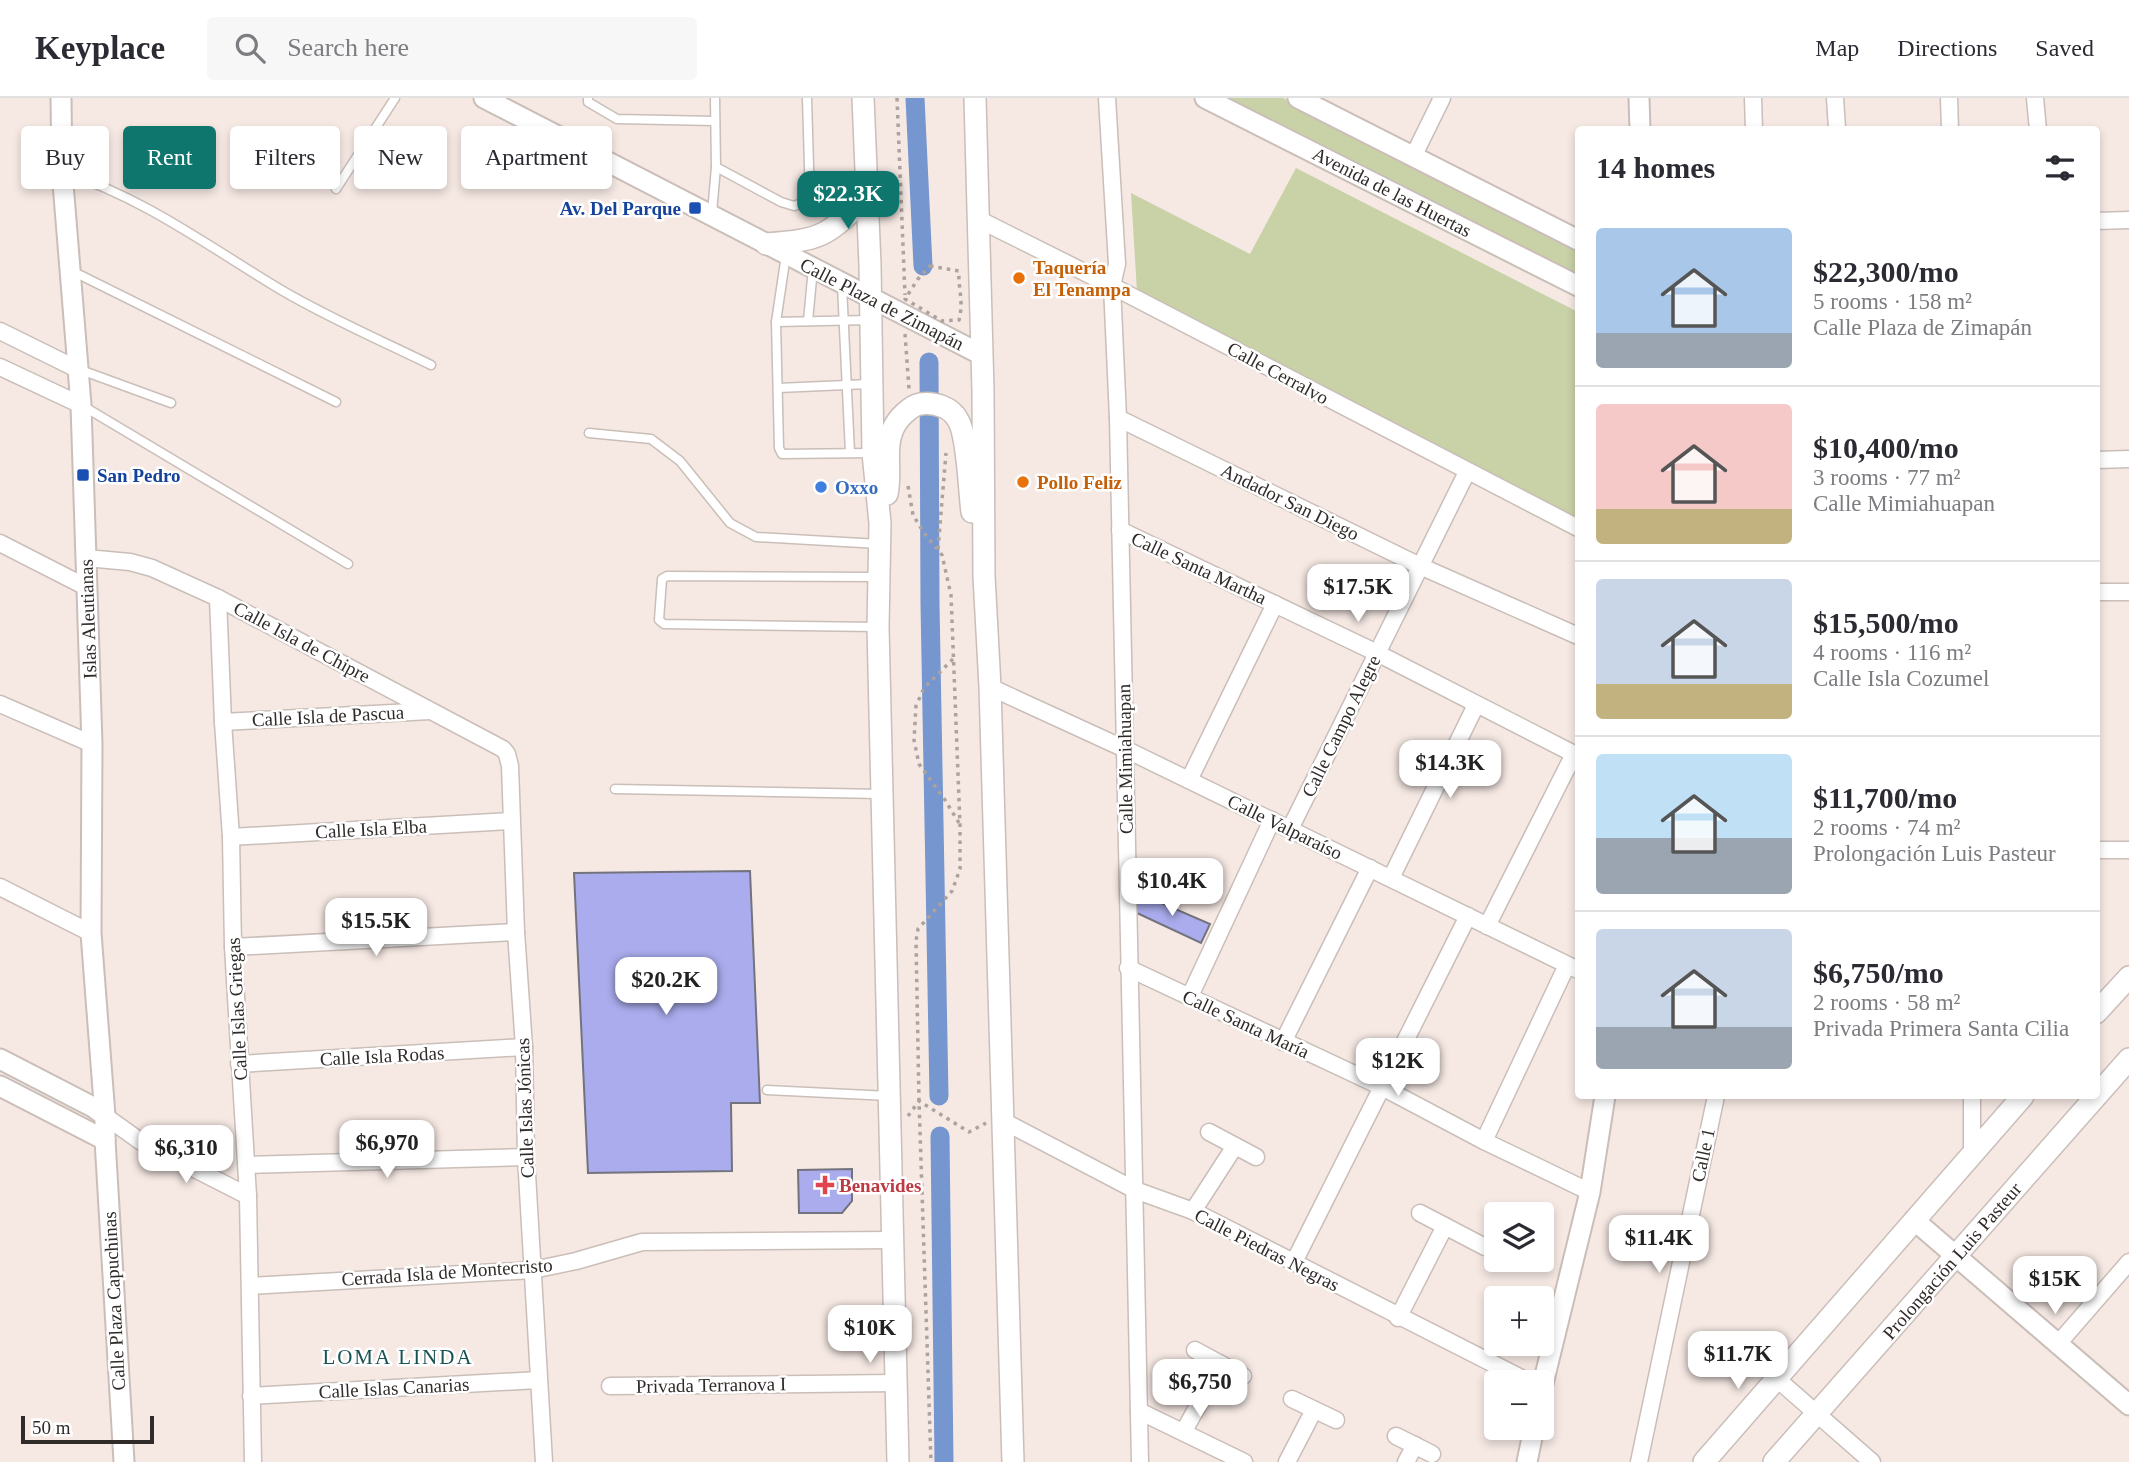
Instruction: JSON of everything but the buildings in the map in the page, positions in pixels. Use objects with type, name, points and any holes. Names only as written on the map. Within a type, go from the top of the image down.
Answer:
[{"type":"main road","points":[[863,98],[873,453],[880,523],[877,577],[881,794],[898,1462]]},
{"type":"main road","points":[[975,98],[982,355],[984,576],[990,687],[1013,1462]]},
{"type":"main road","points":[[766,244],[803,241],[826,233],[834,229],[867,196]]},
{"type":"main road","points":[[880,523],[889,483],[889,441],[893,428],[901,416],[922,406],[952,413],[960,421],[963,435],[976,549],[984,576]]},
{"type":"main road","points":[[2100,1009],[2129,977]]},
{"type":"main road","name":"Prolongación Luis Pasteur","points":[[2100,1092],[2129,1059]]},
{"type":"main road","points":[[1704,1462],[2020,1099]]},
{"type":"main road","name":"Prolongación Luis Pasteur","points":[[1774,1462],[2094,1099]]},
{"type":"street","name":"Islas Aleutianas","points":[[61,98],[61,126]]},
{"type":"street","name":"Calle Plaza de Zimapán","points":[[484,98],[842,283],[870,309],[905,308],[982,355]]},
{"type":"street","name":"Calle Mimiahuapan","points":[[1107,98],[1117,264],[1112,286],[1118,418],[1140,1462]]},
{"type":"street","name":"Avenida de las Huertas","points":[[1205,98],[1575,284]]},
{"type":"street","points":[[1298,98],[1575,238]]},
{"type":"street","points":[[1413,157],[1442,98]]},
{"type":"street","points":[[1753,98],[1754,126]]},
{"type":"street","points":[[1835,98],[1837,126]]},
{"type":"street","points":[[1949,98],[1950,126]]},
{"type":"street","points":[[2035,98],[2038,126]]},
{"type":"street","points":[[1635,100],[1639,126]]},
{"type":"street","name":"Islas Aleutianas","points":[[63,189],[81,405],[92,744],[91,933],[106,1116],[105,1140]]},
{"type":"street","name":"Calle Cerralvo","points":[[978,219],[1575,526]]},
{"type":"street","points":[[2100,221],[2129,220]]},
{"type":"street","points":[[0,331],[77,369]]},
{"type":"street","points":[[0,367],[81,405]]},
{"type":"street","name":"Andador San Diego","points":[[1118,418],[1420,566],[1575,635]]},
{"type":"street","points":[[2100,460],[2129,460]]},
{"type":"street","name":"Calle Campo Alegre","points":[[1290,829],[1467,472]]},
{"type":"street","name":"Calle Santa Martha","points":[[1120,530],[1377,653],[1575,754]]},
{"type":"street","points":[[0,543],[86,587]]},
{"type":"street","name":"Calle Isla de Chipre","points":[[86,558],[130,562],[152,568],[218,598],[432,711],[507,754]]},
{"type":"street","points":[[2100,592],[2129,592]]},
{"type":"street","name":"Calle Islas Griegas","points":[[218,598],[231,837],[233,947],[247,1165],[253,1462]]},
{"type":"street","points":[[1189,780],[1275,604]]},
{"type":"street","name":"Calle Valparaíso","points":[[990,687],[1125,749],[1573,967]]},
{"type":"street","points":[[0,704],[92,744]]},
{"type":"street","points":[[1391,878],[1476,705]]},
{"type":"street","name":"Calle Isla de Pascua","points":[[223,722],[432,711]]},
{"type":"street","name":"Calle Islas Jónicas","points":[[507,754],[510,766],[516,932],[524,1048],[526,1157],[544,1462]]},
{"type":"street","points":[[1487,926],[1575,757]]},
{"type":"street","points":[[1189,996],[1272,820]]},
{"type":"street","name":"Calle Isla Elba","points":[[231,837],[511,821]]},
{"type":"street","points":[[2100,850],[2129,850]]},
{"type":"street","points":[[1283,1042],[1370,868]]},
{"type":"street","points":[[0,887],[91,933]]},
{"type":"street","points":[[1294,1262],[1468,916]]},
{"type":"street","points":[[233,947],[516,932]]},
{"type":"street","points":[[1484,1141],[1573,967]]},
{"type":"street","name":"Calle Santa María","points":[[1128,968],[1382,1087],[1484,1141],[1590,1192]]},
{"type":"street","name":"Calle Isla Rodas","points":[[239,1064],[524,1048]]},
{"type":"street","points":[[0,1059],[93,1107],[140,1141],[248,1196]]},
{"type":"street","points":[[0,1086],[105,1140],[140,1141]]},
{"type":"street","points":[[1546,1370],[1590,1192],[1605,1099]]},
{"type":"street","name":"Calle 1","points":[[1639,1462],[1715,1099]]},
{"type":"street","points":[[1972,1099],[1972,1153]]},
{"type":"street","name":"Calle Piedras Negras","points":[[1003,1117],[1135,1191],[1193,1211],[1398,1318],[1505,1370]]},
{"type":"street","points":[[1209,1132],[1256,1157]]},
{"type":"street","name":"Calle Plaza Capuchinas","points":[[105,1140],[124,1462]]},
{"type":"street","points":[[1193,1211],[1235,1146]]},
{"type":"street","points":[[247,1165],[526,1157]]},
{"type":"street","points":[[1420,1213],[1484,1246]]},
{"type":"street","points":[[1914,1220],[2129,1405]]},
{"type":"street","points":[[1398,1318],[1445,1226]]},
{"type":"street","name":"Cerrada Isla de Montecristo","points":[[250,1286],[533,1270],[642,1242],[892,1240]]},
{"type":"street","points":[[2057,1345],[2129,1262]]},
{"type":"street","points":[[1195,1350],[1243,1376]]},
{"type":"street","points":[[1184,1431],[1221,1364]]},
{"type":"street","points":[[1776,1378],[1872,1462]]},
{"type":"street","name":"Calle Islas Canarias","points":[[251,1396],[538,1380]]},
{"type":"street","name":"Privada Terranova I","points":[[610,1386],[896,1383]]},
{"type":"street","points":[[1292,1399],[1336,1420]]},
{"type":"street","points":[[1287,1462],[1314,1410]]},
{"type":"street","points":[[1139,1411],[1244,1462]]},
{"type":"street","points":[[1396,1436],[1432,1454]]},
{"type":"street","points":[[1527,1462],[1532,1440]]},
{"type":"street","points":[[1406,1462],[1415,1446]]},
{"type":"lane","points":[[340,183],[396,98]]},
{"type":"lane","points":[[588,98],[588,102],[617,119],[715,121]]},
{"type":"lane","points":[[711,216],[716,167],[715,98]]},
{"type":"lane","points":[[716,167],[781,202],[794,206],[810,200],[807,98]]},
{"type":"lane","points":[[109,189],[141,204],[286,293],[432,365]]},
{"type":"lane","points":[[786,255],[776,322],[779,448],[782,454],[873,453]]},
{"type":"lane","points":[[808,321],[813,268]]},
{"type":"lane","points":[[70,270],[336,402]]},
{"type":"lane","points":[[842,283],[850,453]]},
{"type":"lane","points":[[776,322],[842,320],[870,309]]},
{"type":"lane","points":[[77,369],[171,402]]},
{"type":"lane","points":[[778,388],[872,384]]},
{"type":"lane","points":[[81,405],[348,564]]},
{"type":"lane","points":[[589,433],[651,439],[680,461],[730,523],[756,537],[879,544]]},
{"type":"lane","points":[[877,577],[667,576],[662,579],[659,620],[664,624],[878,626]]},
{"type":"lane","points":[[615,789],[881,794]]},
{"type":"lane","points":[[767,1090],[889,1096]]},
{"type":"path","points":[[897,98],[905,348],[922,406]]},
{"type":"path","points":[[905,308],[918,279],[930,266],[959,271],[958,288]]},
{"type":"path","points":[[905,308],[942,321],[959,320],[963,299]]},
{"type":"path","points":[[931,1462],[916,941],[918,929],[952,891],[960,869],[951,595],[937,547],[945,455],[949,445]]},
{"type":"path","points":[[907,478],[914,515],[924,534],[937,547]]},
{"type":"path","points":[[953,659],[924,688],[916,706],[914,740],[919,764],[960,825]]},
{"type":"path","points":[[919,1101],[969,1132],[1003,1117]]},
{"type":"path","points":[[890,1144],[919,1101]]},
{"type":"green space","points":[[1226,98],[1283,98],[1575,245],[1575,279]]},
{"type":"green space","points":[[1296,168],[1575,310],[1575,518],[1137,292],[1131,193],[1250,254]]},
{"type":"waterway","points":[[915,98],[923,266]]},
{"type":"waterway","points":[[929,362],[930,604],[939,1096]]},
{"type":"waterway","points":[[940,1136],[944,1462]]},
{"type":"place","name":"Av. Del Parque","points":[[695,208]]},
{"type":"place","name":"Taquería El Tenampa","points":[[1019,278]]},
{"type":"place","name":"San Pedro","points":[[83,475]]},
{"type":"place","name":"Pollo Feliz","points":[[1023,482]]},
{"type":"place","name":"Oxxo","points":[[821,487]]},
{"type":"place","name":"Benavides","points":[[825,1185]]},
{"type":"district","name":"LOMA LINDA","points":[[398,1357]]}]
